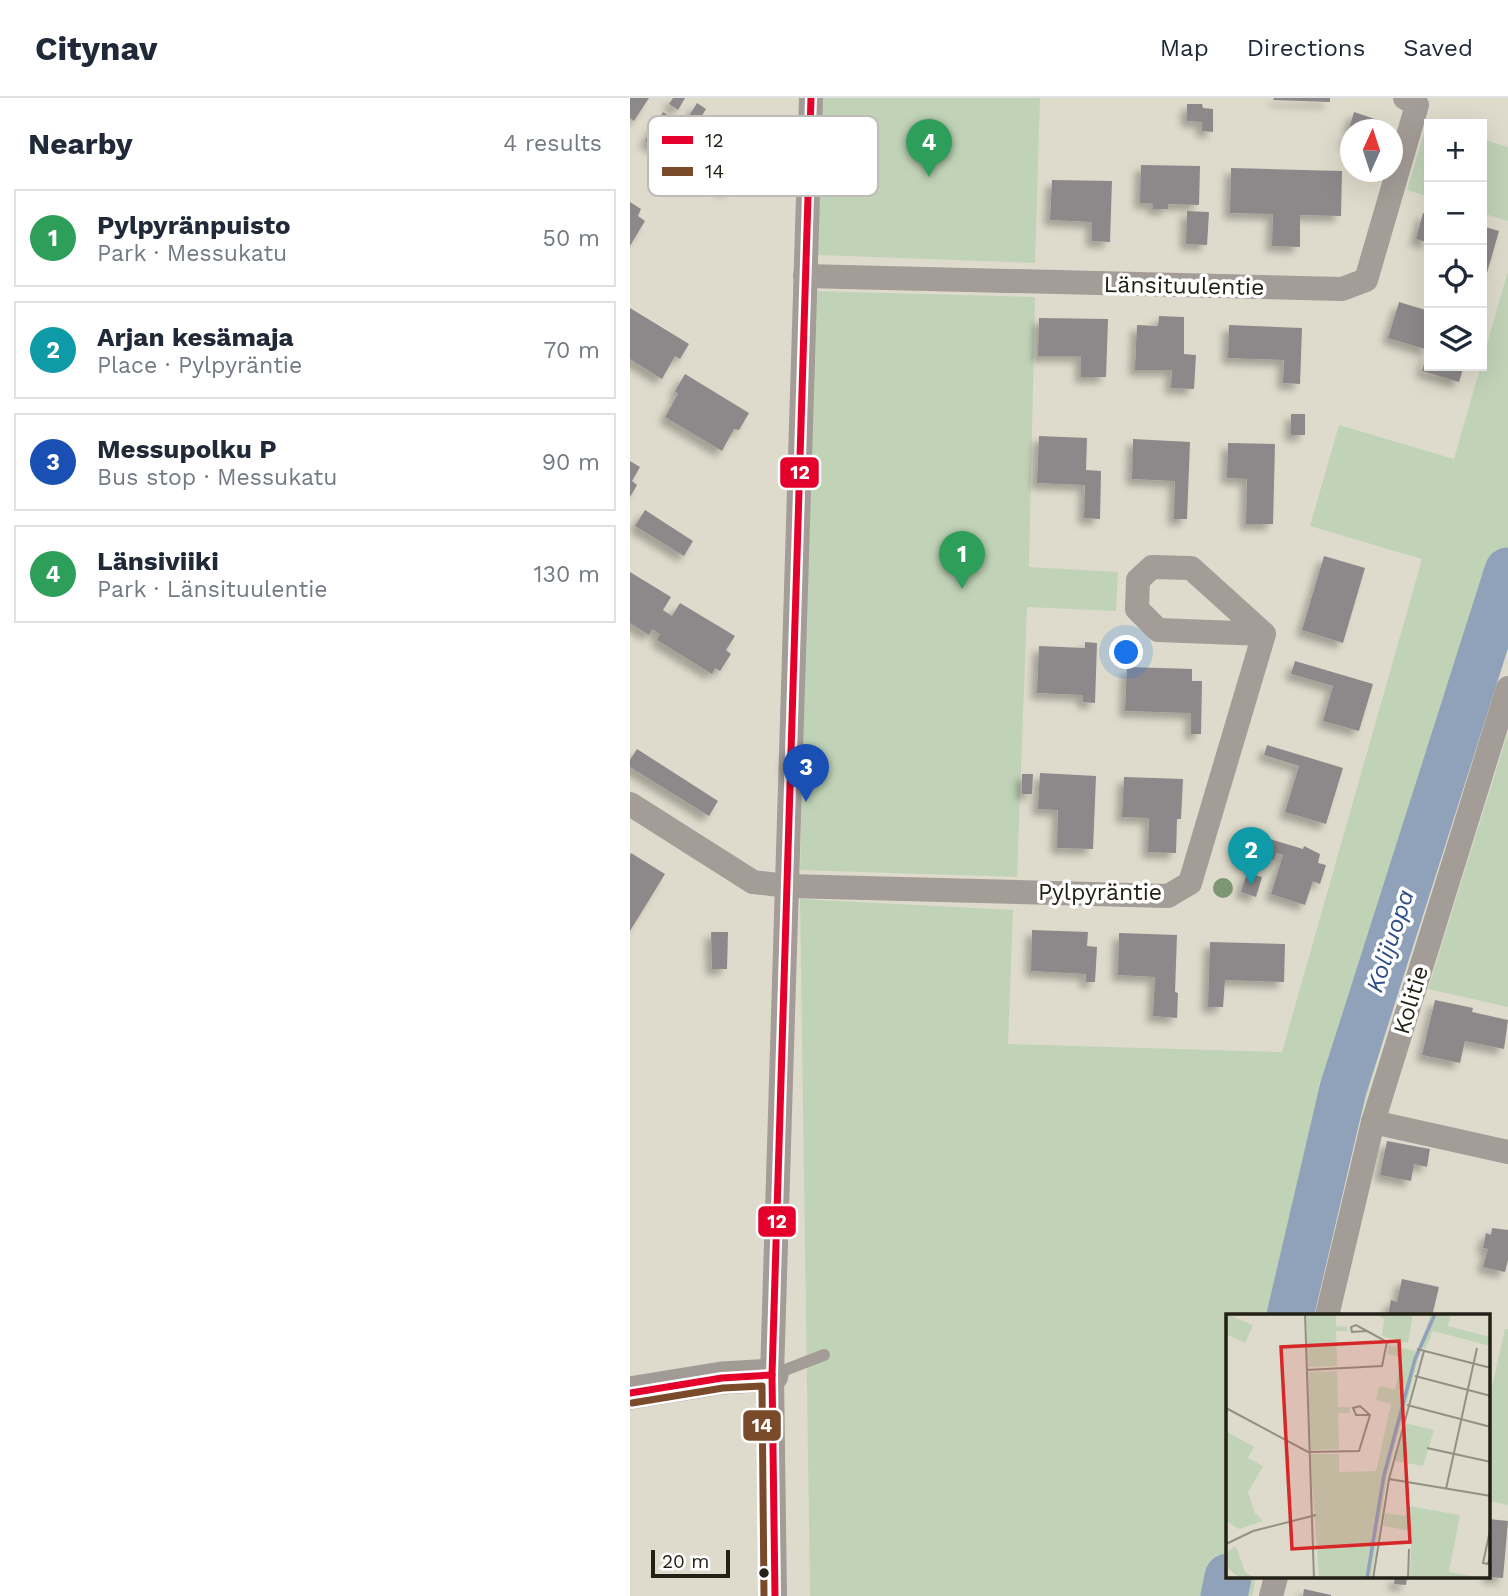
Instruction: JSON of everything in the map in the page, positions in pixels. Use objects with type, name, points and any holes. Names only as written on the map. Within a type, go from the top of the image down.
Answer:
[{"type":"street","points":[[809,116],[810,98]]},
{"type":"street","name":"Länsituulentie","points":[[805,276],[1342,289],[1366,280],[1417,106],[1405,98]]},
{"type":"street","points":[[775,1596],[772,1376],[807,196]]},
{"type":"street","points":[[1152,567],[1191,568],[1264,634],[1158,630],[1137,608],[1138,580],[1152,567]]},
{"type":"street","name":"Pylpyräntie","points":[[630,804],[753,882],[788,886],[1168,895],[1190,883],[1264,634]]},
{"type":"street","name":"Kolitie","points":[[1327,1314],[1373,1122],[1508,688]]},
{"type":"street","points":[[1373,1122],[1508,1152]]},
{"type":"street","points":[[630,1392],[722,1378],[772,1376]]},
{"type":"street","points":[[1271,1596],[1276,1578]]},
{"type":"lane","points":[[772,1376],[824,1355]]},
{"type":"green space","points":[[822,98],[1040,98],[1035,263],[818,255],[820,196],[878,196],[878,116],[822,116]]},
{"type":"green space","points":[[1424,133],[1424,195],[1407,190]]},
{"type":"green space","points":[[1487,141],[1508,147],[1508,221],[1487,215]]},
{"type":"green space","points":[[1508,271],[1508,630],[1365,1102],[1310,1314],[1226,1314],[1226,1578],[1256,1578],[1252,1596],[810,1596],[800,899],[1013,910],[1008,1044],[1282,1052],[1422,559],[1310,526],[1339,425],[1454,459],[1479,371],[1487,371],[1487,344]]},
{"type":"green space","points":[[815,291],[1035,297],[1029,567],[1118,572],[1116,611],[1027,607],[1017,877],[800,870]]},
{"type":"green space","points":[[1508,732],[1508,1007],[1428,989]]},
{"type":"green space","points":[[1505,1329],[1508,1329],[1508,1505],[1490,1501],[1490,1396]]},
{"type":"building","points":[[630,98],[649,98],[634,121],[630,118]]},
{"type":"building","points":[[673,98],[685,98],[678,110],[669,104]]},
{"type":"building","points":[[1330,98],[1330,102],[1273,100]]},
{"type":"building","points":[[697,103],[706,109],[702,116],[689,116]]},
{"type":"building","points":[[1187,104],[1202,104],[1203,108],[1213,109],[1213,132],[1202,131],[1202,122],[1187,121]]},
{"type":"building","points":[[1354,112],[1375,119],[1352,119]]},
{"type":"building","points":[[1141,165],[1200,166],[1199,205],[1168,204],[1168,209],[1153,209],[1153,203],[1140,203]]},
{"type":"building","points":[[1231,168],[1340,171],[1341,216],[1300,215],[1300,247],[1272,246],[1273,214],[1230,213]]},
{"type":"building","points":[[1052,180],[1112,181],[1110,242],[1092,241],[1092,222],[1050,220]]},
{"type":"building","points":[[630,202],[641,209],[638,216],[645,221],[630,246]]},
{"type":"building","points":[[1187,211],[1209,212],[1207,245],[1186,244]]},
{"type":"building","points":[[1423,213],[1424,241],[1416,239]]},
{"type":"building","points":[[1487,227],[1499,231],[1487,273]]},
{"type":"building","points":[[1399,302],[1424,310],[1424,349],[1388,338]]},
{"type":"building","points":[[630,308],[689,344],[680,359],[675,356],[662,379],[630,359]]},
{"type":"building","points":[[1159,316],[1184,317],[1184,354],[1196,355],[1194,389],[1171,388],[1172,370],[1135,370],[1137,325],[1158,326]]},
{"type":"building","points":[[1039,318],[1108,319],[1106,377],[1081,377],[1081,356],[1038,356]]},
{"type":"building","points":[[1229,325],[1302,328],[1300,384],[1283,383],[1284,360],[1228,358]]},
{"type":"building","points":[[1424,364],[1424,371],[1462,371],[1459,382],[1422,371]]},
{"type":"building","points":[[685,374],[749,413],[739,430],[734,429],[722,451],[665,417]]},
{"type":"building","points":[[1291,414],[1305,414],[1305,435],[1291,435]]},
{"type":"building","points":[[1039,436],[1087,438],[1086,470],[1101,471],[1100,519],[1084,518],[1085,485],[1037,483]]},
{"type":"building","points":[[1133,439],[1190,442],[1187,519],[1174,519],[1175,481],[1132,479]]},
{"type":"building","points":[[1228,443],[1275,444],[1273,524],[1246,524],[1247,479],[1227,478]]},
{"type":"building","points":[[630,461],[640,467],[632,481],[637,485],[630,497]]},
{"type":"building","points":[[645,510],[693,541],[684,556],[635,526]]},
{"type":"building","points":[[1324,556],[1365,568],[1343,643],[1302,630]]},
{"type":"building","points":[[630,572],[671,597],[663,610],[672,616],[680,603],[735,636],[726,650],[731,654],[720,671],[715,668],[712,674],[657,640],[660,634],[652,629],[649,635],[630,623]]},
{"type":"building","points":[[1085,642],[1097,643],[1095,703],[1083,702],[1083,695],[1037,693],[1039,646],[1085,648]]},
{"type":"building","points":[[1295,661],[1373,684],[1359,731],[1323,721],[1333,686],[1291,674]]},
{"type":"building","points":[[1127,667],[1192,669],[1192,681],[1202,681],[1201,734],[1191,734],[1191,713],[1125,711]]},
{"type":"building","points":[[1267,745],[1343,768],[1326,824],[1285,812],[1299,766],[1264,755]]},
{"type":"building","points":[[637,749],[718,801],[709,816],[630,767],[630,760]]},
{"type":"building","points":[[1040,773],[1096,776],[1093,849],[1057,848],[1058,810],[1038,809]]},
{"type":"building","points":[[1022,774],[1033,774],[1032,794],[1022,794]]},
{"type":"building","points":[[1124,777],[1183,779],[1181,819],[1177,819],[1176,853],[1148,852],[1149,818],[1122,817]]},
{"type":"building","points":[[1246,832],[1303,849],[1304,846],[1320,854],[1318,863],[1326,865],[1320,884],[1313,881],[1305,905],[1271,894],[1283,855],[1276,853],[1274,860],[1261,856],[1263,850],[1242,843]]},
{"type":"building","points":[[631,853],[665,874],[630,931],[630,855]]},
{"type":"building","points":[[1247,873],[1262,877],[1256,897],[1241,892]]},
{"type":"building","points":[[1032,930],[1088,932],[1087,946],[1097,947],[1095,982],[1086,982],[1086,974],[1031,971]]},
{"type":"building","points":[[711,932],[728,932],[727,969],[712,969]]},
{"type":"building","points":[[1119,933],[1177,935],[1177,1018],[1153,1016],[1155,977],[1118,975]]},
{"type":"building","points":[[1210,942],[1285,944],[1284,982],[1225,980],[1223,1007],[1208,1007]]},
{"type":"building","points":[[1435,1000],[1473,1008],[1472,1012],[1508,1020],[1504,1049],[1465,1041],[1460,1063],[1422,1055]]},
{"type":"building","points":[[1387,1141],[1430,1149],[1427,1167],[1414,1164],[1411,1181],[1380,1175]]},
{"type":"building","points":[[1492,1228],[1508,1230],[1508,1260],[1505,1272],[1483,1267],[1488,1249],[1483,1248],[1486,1233],[1491,1235]]},
{"type":"building","points":[[1402,1279],[1439,1287],[1432,1314],[1388,1314],[1391,1300],[1397,1302]]},
{"type":"building","points":[[1490,1519],[1508,1521],[1503,1578],[1490,1577]]},
{"type":"building","points":[[1395,1578],[1407,1578],[1406,1585],[1394,1584]]},
{"type":"building","points":[[1304,1589],[1331,1595],[1331,1596],[1303,1596]]},
{"type":"waterway","name":"Kolijuopa","points":[[1290,1314],[1343,1089],[1508,571]]},
{"type":"waterway","name":"Kolijuopa","points":[[1224,1596],[1228,1578]]},
{"type":"transit line","name":"12","points":[[810,116],[811,98]]},
{"type":"transit line","name":"12","points":[[775,1596],[772,1375],[808,196]]},
{"type":"transit line","name":"12","points":[[630,1393],[722,1378],[772,1375]]},
{"type":"transit line","name":"14","points":[[632,1403],[723,1388],[762,1386],[764,1596]]},
{"type":"place","name":"Länsiviiki","points":[[929,177]]},
{"type":"place","name":"Pylpyränpuisto","points":[[962,589]]},
{"type":"place","name":"Messupolku P","points":[[806,802]]},
{"type":"place","name":"Arjan kesämaja","points":[[1251,885]]}]
